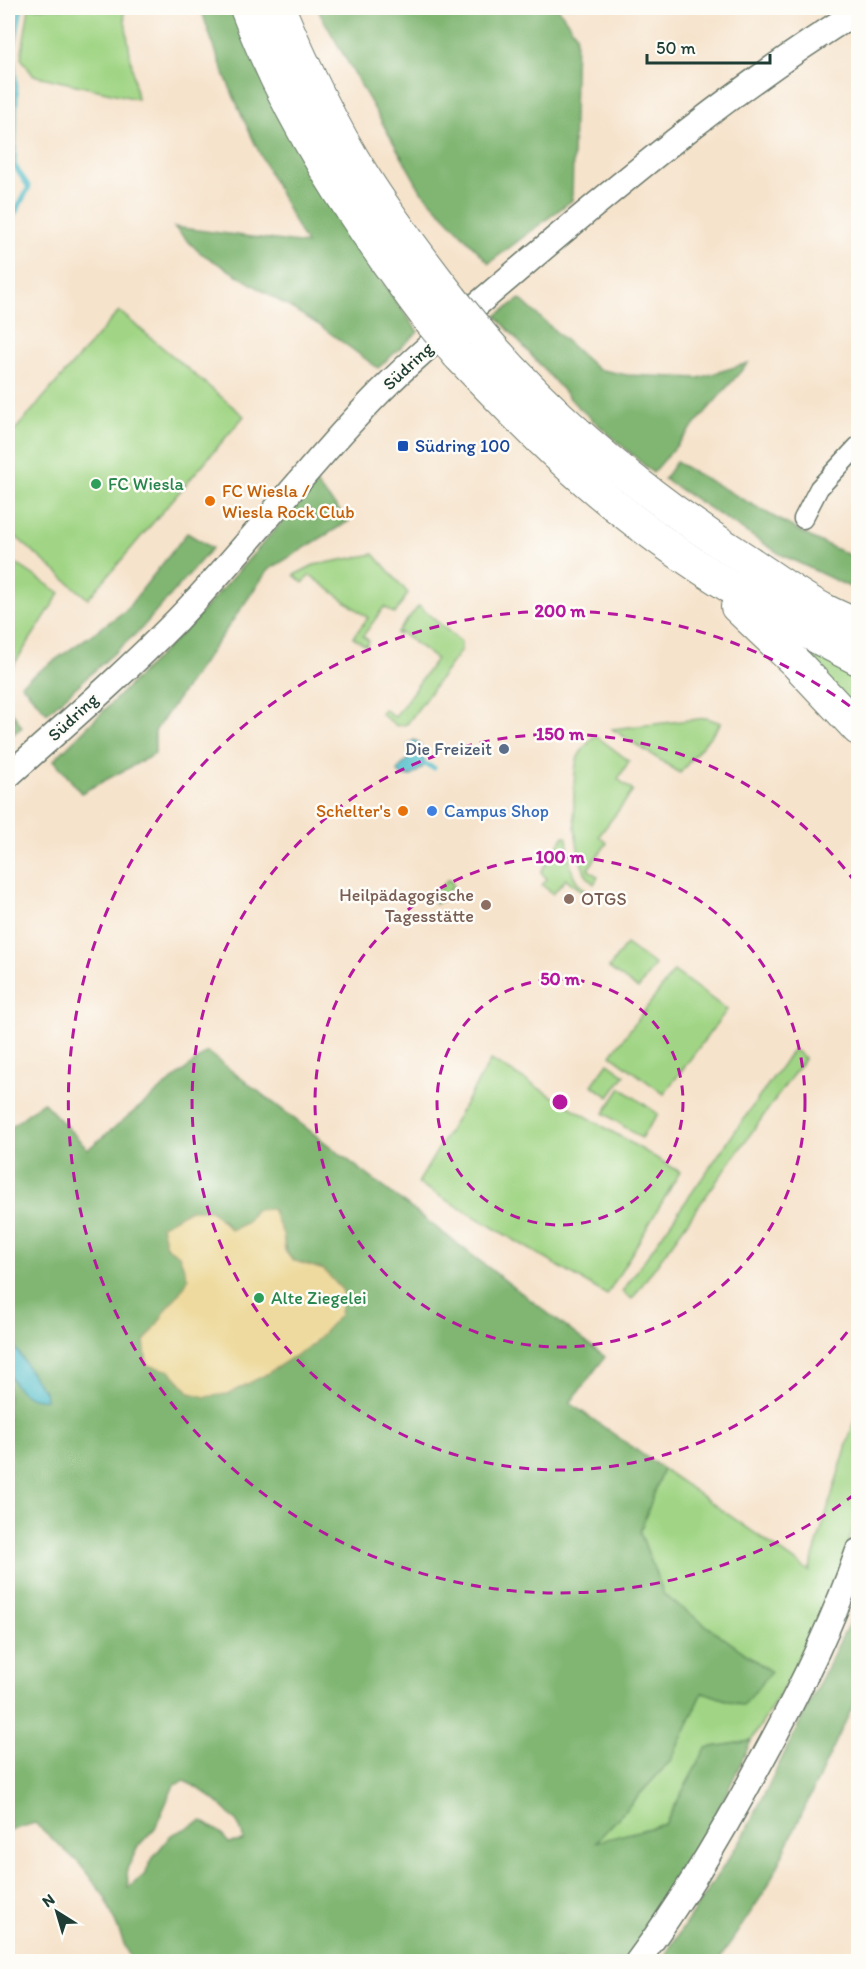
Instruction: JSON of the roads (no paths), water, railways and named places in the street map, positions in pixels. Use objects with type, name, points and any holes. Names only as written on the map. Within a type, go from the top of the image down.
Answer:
[{"type":"highway","points":[[246,8],[264,53],[318,158],[379,253],[458,355],[534,434],[587,482],[681,555],[783,650],[858,729]]},
{"type":"highway","points":[[279,8],[300,59],[363,175],[415,252],[503,361],[552,409],[636,482],[704,533],[821,608],[858,625]]},
{"type":"highway","points":[[681,555],[748,598],[858,659]]},
{"type":"street","name":"Südring","points":[[8,777],[177,619],[321,453],[382,390],[433,343],[616,186],[721,104],[809,41],[858,10]]},
{"type":"street","points":[[803,519],[819,488],[858,446]]},
{"type":"street","points":[[637,1962],[720,1838],[780,1728],[848,1581],[858,1551]]},
{"type":"water","points":[[414,740],[418,742],[425,755],[423,767],[412,776],[403,776],[398,769],[408,759],[408,745]]},
{"type":"water","points":[[8,1341],[19,1352],[34,1379],[45,1391],[46,1399],[27,1396],[14,1383],[7,1367]]},
{"type":"waterway","points":[[8,226],[29,187],[14,165],[16,93],[13,50],[21,8]]},
{"type":"waterway","points":[[424,764],[434,768]]},
{"type":"place","name":"Südring 100","points":[[403,446]]},
{"type":"place","name":"FC Wiesla","points":[[96,484]]},
{"type":"place","name":"FC Wiesla / Wiesla Rock Club","points":[[210,501]]},
{"type":"place","name":"Die Freizeit","points":[[504,749]]},
{"type":"place","name":"Schelter's","points":[[403,811]]},
{"type":"place","name":"Campus Shop","points":[[432,811]]},
{"type":"place","name":"OTGS","points":[[569,899]]},
{"type":"place","name":"Heilpädagogische Tagesstätte","points":[[486,905]]},
{"type":"place","name":"Alte Ziegelei","points":[[259,1298]]}]
